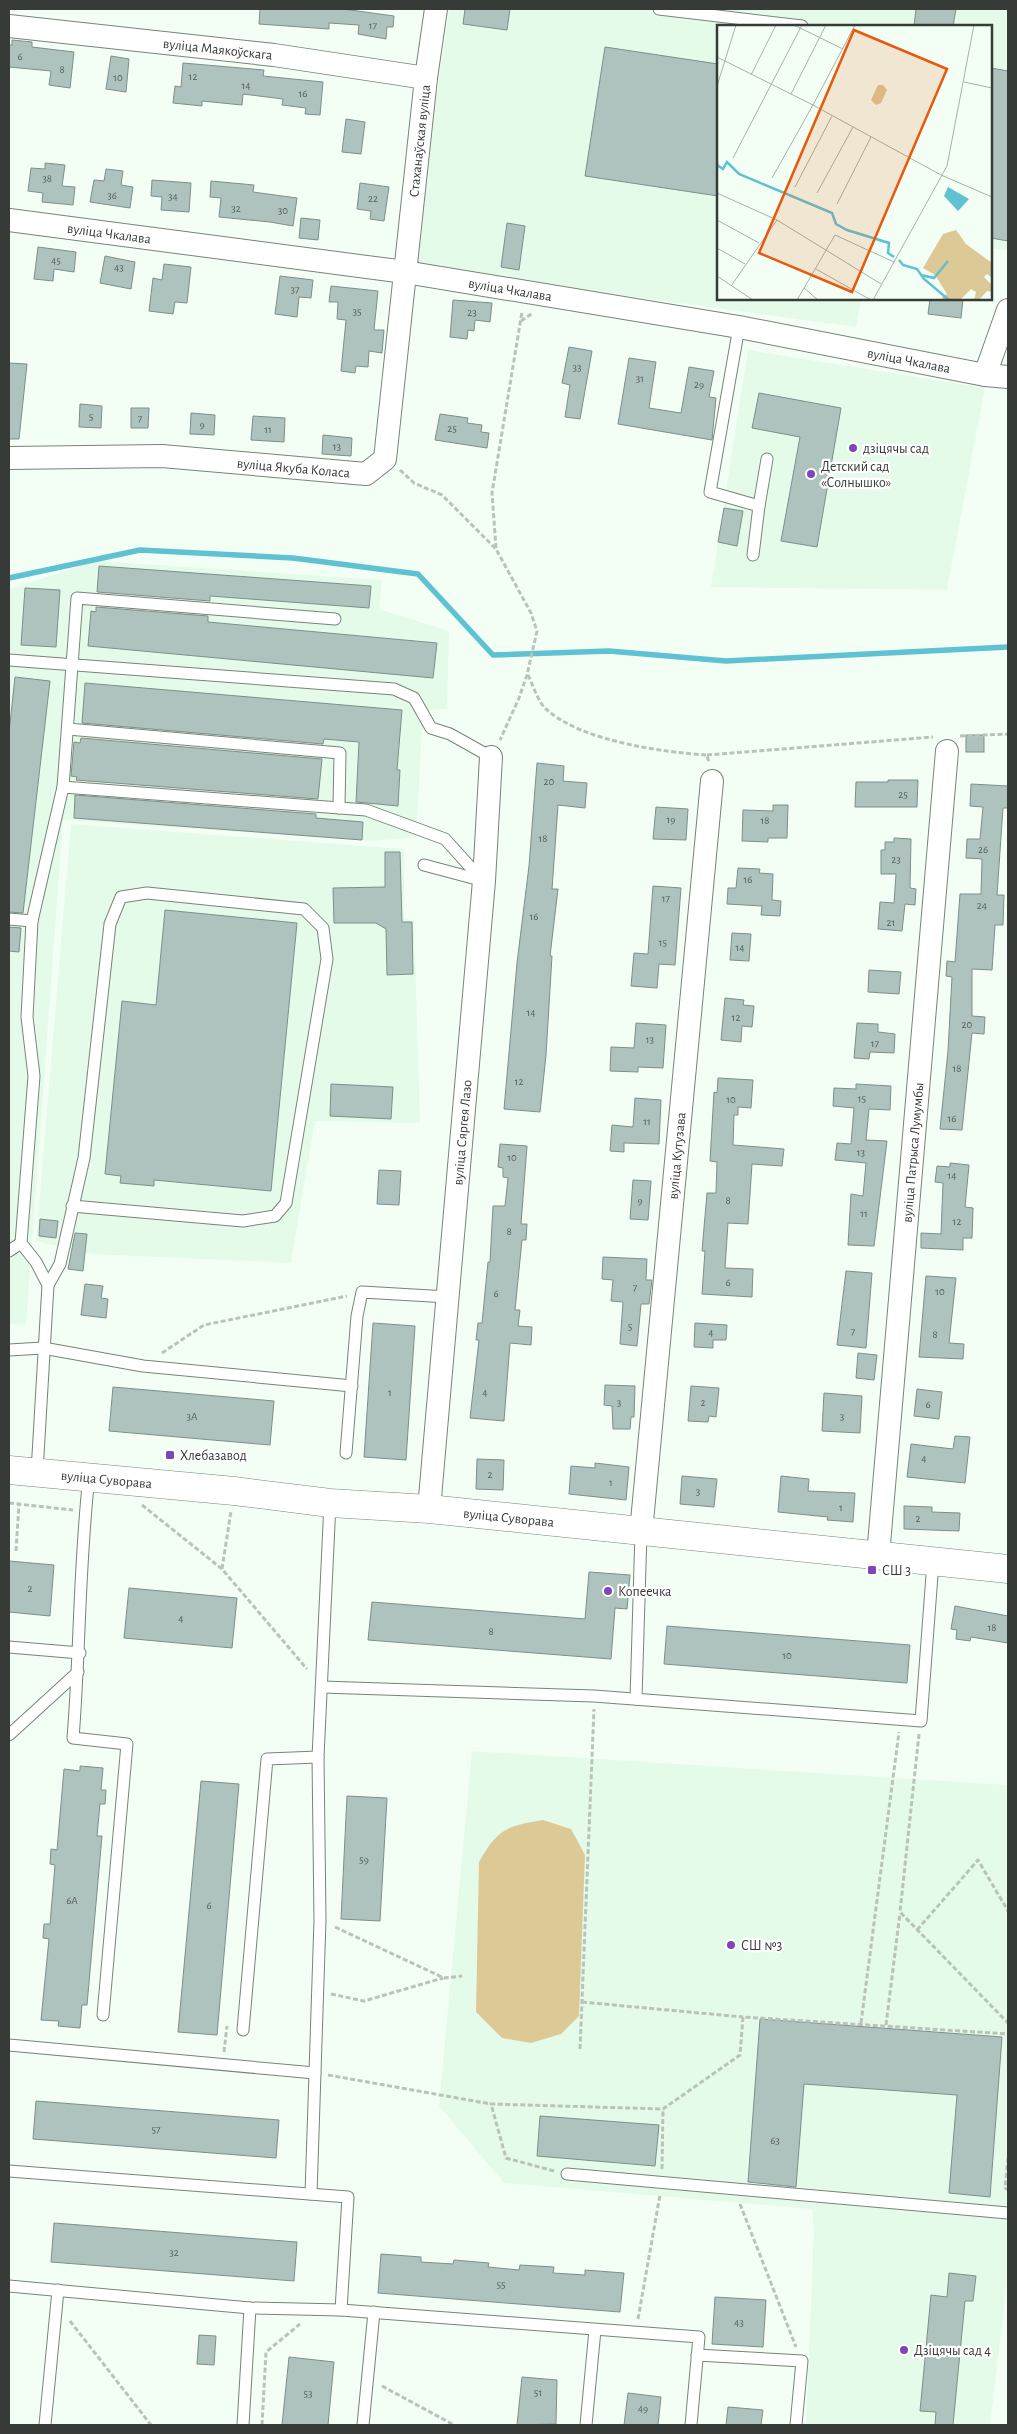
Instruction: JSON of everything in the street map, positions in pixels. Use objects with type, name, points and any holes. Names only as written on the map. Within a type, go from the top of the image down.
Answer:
[{"type":"main road","name":"вуліца Суворава","points":[[9,1470],[234,1491],[330,1504],[429,1509],[1008,1569]]},
{"type":"street","name":"Стаханаўская вуліца","points":[[405,272],[426,78],[436,9]]},
{"type":"street","name":"вуліца Маякоўскага","points":[[9,26],[274,55],[426,78]]},
{"type":"street","name":"вуліца Чкалава","points":[[9,220],[405,272],[739,327],[985,375],[1008,377]]},
{"type":"street","name":"вуліца Якуба Коласа","points":[[9,458],[162,456],[366,474],[385,459],[405,272]]},
{"type":"street","points":[[985,375],[1008,310]]},
{"type":"street","name":"вуліца Патрыса Лумумбы","points":[[878,1556],[948,743]]},
{"type":"street","name":"вуліца Сяргея Лазо","points":[[429,1509],[484,881],[491,758]]},
{"type":"street","name":"вуліца Кутузава","points":[[641,1532],[712,781]]},
{"type":"lane","points":[[659,9],[794,25]]},
{"type":"lane","points":[[739,327],[710,492],[759,506]]},
{"type":"lane","points":[[753,554],[767,459]]},
{"type":"lane","points":[[48,1285],[36,1262],[22,1243],[34,1076],[27,1017],[32,921],[63,787],[77,598],[335,620]]},
{"type":"lane","points":[[9,660],[394,689],[414,698],[431,728],[450,734],[491,758]]},
{"type":"lane","points":[[68,729],[340,752],[339,808]]},
{"type":"lane","points":[[63,787],[366,810],[444,839],[484,881]]},
{"type":"lane","points":[[424,866],[484,881]]},
{"type":"lane","points":[[36,1472],[48,1285],[60,1264],[72,1206],[84,1158],[110,924],[121,897],[147,893],[304,910],[323,928],[327,959],[286,1204],[275,1216],[243,1221],[72,1206]]},
{"type":"lane","points":[[9,919],[32,921]]},
{"type":"lane","points":[[9,1251],[22,1243]]},
{"type":"lane","points":[[346,1453],[358,1316],[362,1292],[448,1297]]},
{"type":"lane","points":[[9,1350],[43,1348],[143,1366],[352,1386]]},
{"type":"lane","points":[[89,1477],[85,1512],[80,1653],[74,1738],[127,1744],[103,2015]]},
{"type":"lane","points":[[311,2194],[320,1920],[318,1757],[330,1504]]},
{"type":"lane","points":[[636,1699],[641,1532]]},
{"type":"lane","points":[[322,1687],[594,1696],[920,1721],[933,1562]]},
{"type":"lane","points":[[9,1647],[80,1653]]},
{"type":"lane","points":[[9,1735],[78,1672]]},
{"type":"lane","points":[[243,2030],[266,1759],[318,1757]]},
{"type":"lane","points":[[9,2044],[315,2072]]},
{"type":"lane","points":[[9,2171],[348,2197],[341,2310]]},
{"type":"lane","points":[[567,2174],[1008,2213]]},
{"type":"lane","points":[[9,2286],[250,2308],[318,2308],[699,2337],[691,2425]]},
{"type":"lane","points":[[45,2425],[58,2306],[58,2290]]},
{"type":"lane","points":[[243,2425],[250,2308]]},
{"type":"lane","points":[[363,2425],[366,2378],[374,2312]]},
{"type":"lane","points":[[586,2425],[595,2330]]},
{"type":"lane","points":[[697,2355],[802,2361],[796,2425]]},
{"type":"path","points":[[496,549],[492,493],[525,292]]},
{"type":"path","points":[[388,439],[399,468],[414,483],[442,495],[496,549],[531,613],[537,631],[527,675],[519,698],[491,758]]},
{"type":"path","points":[[527,675],[545,708],[568,723],[613,740],[658,750],[707,755],[948,743],[1008,734]]},
{"type":"path","points":[[707,755],[712,781]]},
{"type":"path","points":[[143,1366],[204,1325],[362,1292]]},
{"type":"path","points":[[222,1569],[234,1491]]},
{"type":"path","points":[[9,1502],[85,1512]]},
{"type":"path","points":[[139,1503],[222,1569],[322,1687]]},
{"type":"path","points":[[16,1551],[20,1504]]},
{"type":"path","points":[[580,2049],[594,1696]]},
{"type":"path","points":[[860,2024],[901,1719]]},
{"type":"path","points":[[886,2026],[920,1721]]},
{"type":"path","points":[[917,1930],[978,1860],[1008,1911]]},
{"type":"path","points":[[900,1912],[1008,2024]]},
{"type":"path","points":[[320,1920],[444,1978]]},
{"type":"path","points":[[318,1992],[364,2001],[444,1978],[462,1976]]},
{"type":"path","points":[[582,2002],[743,2017],[1008,2034]]},
{"type":"path","points":[[315,2072],[491,2104],[664,2110],[740,2055],[743,2017]]},
{"type":"path","points":[[491,2104],[506,2158],[567,2174]]},
{"type":"path","points":[[636,2332],[662,2183],[664,2110]]},
{"type":"path","points":[[1008,2158],[1006,2188],[1008,2190]]},
{"type":"path","points":[[734,2189],[802,2361]]},
{"type":"path","points":[[58,2306],[151,2425]]},
{"type":"path","points":[[262,2425],[266,2352],[318,2308]]},
{"type":"path","points":[[366,2378],[454,2425]]},
{"type":"shaded area","points":[[449,9],[1008,9],[1008,251],[992,248],[992,25],[717,25],[717,300],[861,300],[856,327],[411,267]]},
{"type":"shaded area","name":"дзіцячы сад","points":[[748,350],[985,388],[947,590],[711,587]]},
{"type":"shaded area","points":[[97,561],[382,580],[379,609],[449,631],[447,709],[423,711],[416,837],[373,841],[63,820],[26,1325],[9,1324],[9,589]]},
{"type":"shaded area","points":[[71,824],[404,849],[404,918],[414,921],[420,1123],[315,1121],[291,1263],[92,1254],[36,1241]]},
{"type":"shaded area","name":"СШ №3","points":[[472,1751],[1008,1785],[1008,2275],[990,2425],[806,2425],[814,2227],[812,2209],[504,2183],[439,2106]]},
{"type":"shaded area","points":[[543,1820],[571,1829],[585,1855],[579,2016],[561,2034],[531,2043],[502,2038],[476,2012],[479,1862],[492,1842],[504,1831],[520,1824]]},
{"type":"building","points":[[260,9],[343,9],[394,16],[393,27],[387,27],[386,39],[358,34],[359,25],[329,23],[329,29],[259,24]]},
{"type":"building","points":[[465,9],[510,9],[507,30],[463,24]]},
{"type":"building","points":[[916,9],[956,9],[953,25],[914,25]]},
{"type":"building","points":[[12,40],[32,42],[32,47],[74,52],[70,88],[49,85],[51,71],[9,67],[9,45],[12,45]]},
{"type":"building","points":[[605,47],[717,64],[717,196],[585,176]]},
{"type":"building","points":[[111,56],[129,59],[126,92],[106,89]]},
{"type":"building","points":[[183,63],[264,70],[263,76],[323,82],[320,115],[305,114],[306,108],[282,105],[283,99],[243,94],[242,105],[202,101],[202,106],[173,103],[175,86],[181,87]]},
{"type":"building","points":[[992,68],[1008,71],[1008,241],[992,238]]},
{"type":"building","points":[[346,119],[365,122],[361,154],[342,152]]},
{"type":"building","points":[[45,163],[65,165],[62,186],[75,187],[73,205],[42,202],[43,193],[28,191],[31,168],[45,169]]},
{"type":"building","points":[[106,169],[123,171],[121,185],[133,187],[130,208],[90,202],[94,180],[104,181]]},
{"type":"building","points":[[152,180],[191,183],[189,212],[161,210],[162,197],[151,196]]},
{"type":"building","points":[[211,181],[254,185],[253,192],[297,198],[293,226],[219,217],[221,198],[210,197]]},
{"type":"building","points":[[360,183],[389,187],[384,221],[370,219],[371,211],[357,209]]},
{"type":"building","points":[[301,218],[320,220],[318,240],[299,238]]},
{"type":"building","points":[[507,223],[525,226],[519,270],[501,267]]},
{"type":"building","points":[[38,247],[76,252],[74,272],[54,269],[53,281],[34,279]]},
{"type":"building","points":[[105,256],[135,262],[131,289],[100,283]]},
{"type":"building","points":[[164,264],[191,267],[187,303],[175,302],[173,314],[149,311],[153,278],[162,280]]},
{"type":"building","points":[[280,276],[313,280],[311,298],[299,297],[297,317],[275,314]]},
{"type":"building","points":[[331,286],[378,291],[374,330],[384,330],[382,353],[369,351],[368,367],[356,366],[355,373],[341,371],[346,320],[337,319],[338,302],[329,302]]},
{"type":"building","points":[[453,300],[492,303],[490,322],[475,320],[474,331],[468,330],[467,339],[450,337]]},
{"type":"building","points":[[930,300],[963,300],[961,318],[928,314]]},
{"type":"building","points":[[569,347],[592,351],[580,419],[565,417],[570,385],[562,383]]},
{"type":"building","points":[[629,358],[656,362],[649,408],[681,413],[689,367],[714,371],[709,397],[716,398],[712,440],[618,424]]},
{"type":"building","points":[[9,363],[27,364],[19,439],[9,439]]},
{"type":"building","name":"Детский сад «Солнышко»","points":[[759,393],[841,408],[817,547],[781,541],[800,437],[752,428]]},
{"type":"building","points":[[80,404],[102,406],[101,428],[79,427]]},
{"type":"building","points":[[131,408],[149,408],[148,428],[131,428]]},
{"type":"building","points":[[191,413],[215,415],[214,435],[190,434]]},
{"type":"building","points":[[440,414],[468,418],[467,423],[482,425],[481,432],[489,433],[487,448],[435,440]]},
{"type":"building","points":[[253,416],[285,418],[284,442],[251,440]]},
{"type":"building","points":[[323,435],[352,438],[351,456],[322,454]]},
{"type":"building","points":[[724,508],[743,511],[737,546],[718,542]]},
{"type":"building","points":[[99,566],[371,586],[369,608],[210,596],[210,601],[97,592]]},
{"type":"building","points":[[25,588],[60,590],[56,647],[21,645]]},
{"type":"building","points":[[96,607],[208,616],[208,622],[437,643],[433,678],[88,646],[91,611],[96,612]]},
{"type":"building","points":[[15,677],[50,681],[23,913],[9,912],[9,733]]},
{"type":"building","points":[[85,683],[402,710],[397,770],[400,770],[398,806],[356,802],[359,742],[324,739],[323,744],[82,723]]},
{"type":"building","points":[[966,735],[984,735],[984,752],[966,752]]},
{"type":"building","points":[[81,738],[322,759],[318,799],[76,780],[77,777],[71,776],[74,742],[80,743]]},
{"type":"building","points":[[537,763],[564,766],[563,781],[587,783],[585,808],[558,805],[552,889],[558,889],[550,956],[552,956],[546,1055],[540,1112],[504,1109],[517,963],[529,866]]},
{"type":"building","points":[[888,780],[918,780],[917,807],[855,807],[856,782],[888,782]]},
{"type":"building","points":[[971,784],[1008,786],[1008,808],[1003,808],[997,895],[1004,895],[1003,925],[995,925],[992,970],[972,969],[972,1016],[985,1017],[984,1034],[972,1033],[962,1130],[940,1129],[948,1051],[952,977],[946,976],[947,961],[955,962],[960,894],[981,894],[982,859],[966,858],[967,839],[980,839],[983,807],[970,806]]},
{"type":"building","points":[[75,795],[316,814],[316,818],[363,822],[362,840],[74,818]]},
{"type":"building","points":[[773,805],[788,805],[787,838],[768,838],[768,842],[742,841],[743,810],[773,811]]},
{"type":"building","points":[[656,807],[688,809],[686,840],[653,839]]},
{"type":"building","points":[[894,838],[911,839],[910,888],[916,889],[915,905],[905,904],[902,931],[878,929],[880,902],[894,903],[896,874],[881,874],[881,850],[885,850],[885,842],[894,842]]},
{"type":"building","points":[[385,852],[400,852],[402,922],[412,922],[413,974],[387,975],[386,929],[376,923],[334,923],[333,888],[385,887]]},
{"type":"building","points":[[738,868],[760,869],[759,873],[773,874],[772,900],[781,901],[780,916],[761,915],[762,906],[727,904],[728,888],[736,888]]},
{"type":"building","points":[[653,886],[681,888],[675,965],[659,964],[657,988],[631,986],[634,953],[648,954]]},
{"type":"building","points":[[165,910],[297,923],[271,1191],[154,1180],[154,1186],[120,1183],[121,1176],[105,1174],[122,1001],[156,1005]]},
{"type":"building","points":[[9,927],[21,928],[19,952],[9,951]]},
{"type":"building","points":[[732,933],[751,934],[749,961],[730,960]]},
{"type":"building","points":[[869,970],[901,972],[899,994],[868,992]]},
{"type":"building","points":[[725,998],[744,1000],[743,1005],[754,1006],[752,1027],[742,1026],[741,1042],[721,1040]]},
{"type":"building","points":[[636,1023],[666,1025],[663,1068],[638,1067],[638,1072],[610,1071],[611,1047],[634,1048]]},
{"type":"building","points":[[857,1023],[878,1024],[878,1032],[895,1034],[894,1053],[870,1052],[869,1059],[854,1058]]},
{"type":"building","points":[[718,1078],[753,1080],[751,1108],[738,1107],[738,1115],[734,1115],[733,1145],[784,1149],[782,1166],[752,1164],[748,1224],[728,1223],[725,1268],[753,1269],[752,1297],[702,1294],[705,1251],[702,1251],[707,1193],[716,1193],[717,1162],[710,1161],[714,1092],[717,1093]]},
{"type":"building","points":[[331,1084],[393,1087],[391,1119],[330,1116]]},
{"type":"building","points":[[856,1084],[891,1086],[890,1110],[869,1109],[866,1140],[887,1141],[874,1246],[848,1245],[851,1194],[863,1196],[866,1163],[835,1160],[837,1143],[851,1144],[854,1108],[833,1106],[834,1088],[856,1089]]},
{"type":"building","points":[[635,1098],[661,1100],[659,1144],[624,1143],[624,1152],[610,1151],[612,1125],[633,1127]]},
{"type":"building","points":[[500,1144],[527,1146],[521,1224],[527,1224],[526,1240],[522,1240],[515,1310],[520,1310],[518,1326],[532,1327],[531,1345],[510,1343],[504,1421],[470,1418],[479,1340],[476,1340],[478,1323],[482,1323],[488,1262],[490,1262],[493,1206],[505,1206],[508,1178],[503,1177],[503,1168],[498,1167]]},
{"type":"building","points":[[950,1163],[969,1165],[965,1207],[973,1208],[972,1238],[963,1238],[963,1250],[921,1248],[921,1233],[941,1234],[943,1183],[935,1182],[937,1166],[950,1167]]},
{"type":"building","points":[[379,1170],[401,1171],[399,1205],[377,1204]]},
{"type":"building","points":[[633,1180],[651,1181],[648,1220],[630,1219]]},
{"type":"building","points":[[40,1219],[58,1221],[56,1238],[39,1236]]},
{"type":"building","points":[[75,1233],[87,1234],[83,1271],[68,1269]]},
{"type":"building","points":[[603,1257],[647,1259],[646,1280],[652,1280],[649,1304],[641,1304],[637,1346],[620,1344],[623,1302],[611,1301],[613,1280],[602,1279]]},
{"type":"building","points":[[846,1271],[872,1273],[866,1348],[837,1345]]},
{"type":"building","points":[[926,1276],[956,1278],[949,1343],[964,1344],[963,1359],[919,1357]]},
{"type":"building","points":[[85,1284],[103,1286],[101,1298],[108,1299],[106,1318],[81,1315]]},
{"type":"building","points":[[373,1323],[415,1326],[406,1460],[364,1457]]},
{"type":"building","points":[[695,1323],[727,1325],[726,1340],[713,1340],[713,1348],[694,1347]]},
{"type":"building","points":[[858,1353],[877,1355],[874,1380],[856,1378]]},
{"type":"building","points":[[605,1385],[635,1386],[634,1417],[631,1417],[630,1429],[613,1429],[612,1406],[604,1405]]},
{"type":"building","points":[[691,1386],[719,1388],[716,1417],[709,1416],[708,1422],[688,1421]]},
{"type":"building","points":[[113,1387],[274,1401],[270,1445],[109,1431]]},
{"type":"building","points":[[917,1389],[942,1392],[939,1419],[914,1416]]},
{"type":"building","points":[[824,1393],[862,1396],[860,1433],[822,1431]]},
{"type":"building","points":[[955,1436],[970,1437],[965,1483],[907,1477],[911,1444],[953,1449]]},
{"type":"building","points":[[477,1459],[504,1460],[503,1490],[476,1489]]},
{"type":"building","points":[[595,1463],[629,1467],[626,1500],[569,1494],[571,1466],[595,1468]]},
{"type":"building","points":[[682,1476],[717,1479],[714,1507],[680,1504]]},
{"type":"building","points":[[781,1476],[809,1479],[808,1491],[855,1493],[853,1522],[827,1520],[828,1517],[778,1512]]},
{"type":"building","points":[[904,1506],[932,1507],[932,1512],[960,1513],[959,1531],[904,1529]]},
{"type":"building","points":[[9,1561],[54,1565],[50,1616],[9,1612]]},
{"type":"building","points":[[589,1572],[630,1575],[627,1609],[615,1608],[611,1659],[368,1640],[372,1602],[585,1619]]},
{"type":"building","points":[[129,1588],[237,1598],[232,1648],[124,1638]]},
{"type":"building","points":[[955,1606],[1008,1616],[1008,1643],[971,1637],[970,1641],[956,1639],[957,1630],[951,1629]]},
{"type":"building","points":[[667,1626],[910,1645],[907,1683],[664,1664]]},
{"type":"building","points":[[80,1766],[103,1768],[101,1790],[106,1790],[105,1804],[100,1804],[97,1836],[102,1836],[87,2005],[82,2005],[80,2028],[58,2026],[59,2021],[41,2020],[49,1939],[43,1938],[44,1924],[50,1924],[55,1865],[50,1864],[51,1849],[57,1850],[64,1769],[80,1771]]},
{"type":"building","points":[[201,1781],[239,1784],[217,2035],[178,2032]]},
{"type":"building","points":[[347,1796],[387,1798],[380,1921],[341,1919]]},
{"type":"building","points":[[760,2019],[1002,2037],[990,2197],[949,2193],[957,2095],[804,2084],[796,2187],[748,2182]]},
{"type":"building","points":[[36,2101],[279,2120],[276,2158],[33,2139]]},
{"type":"building","points":[[540,2116],[659,2125],[655,2166],[537,2156]]},
{"type":"building","points":[[54,2223],[297,2242],[294,2281],[51,2262]]},
{"type":"building","points":[[381,2254],[421,2257],[421,2262],[453,2264],[454,2260],[489,2263],[488,2267],[519,2270],[520,2265],[554,2267],[553,2273],[585,2275],[585,2270],[624,2273],[620,2312],[378,2293]]},
{"type":"building","points":[[949,2273],[976,2276],[973,2301],[965,2301],[953,2425],[935,2425],[936,2412],[920,2411],[931,2295],[947,2297]]},
{"type":"building","points":[[715,2297],[766,2300],[763,2347],[712,2344]]},
{"type":"building","points":[[199,2335],[216,2336],[214,2365],[197,2364]]},
{"type":"building","points":[[289,2357],[334,2362],[328,2425],[282,2425]]},
{"type":"building","points":[[522,2377],[557,2380],[556,2424],[517,2425]]},
{"type":"building","points":[[628,2393],[661,2397],[658,2425],[624,2425]]},
{"type":"building","points":[[728,2407],[763,2410],[761,2425],[726,2425]]},
{"type":"waterway","points":[[9,578],[140,550],[293,558],[418,574],[493,655],[609,651],[726,661],[1008,647]]},
{"type":"place","name":"дзіцячы сад","points":[[853,448]]},
{"type":"place","name":"Детский сад «Солнышко»","points":[[811,474]]},
{"type":"place","name":"Хлебазавод","points":[[170,1455]]},
{"type":"place","name":"СШ 3","points":[[872,1570]]},
{"type":"place","name":"Копеечка","points":[[608,1591]]},
{"type":"place","name":"СШ №3","points":[[731,1945]]},
{"type":"place","name":"Дзіцячы сад 4","points":[[904,2350]]}]
